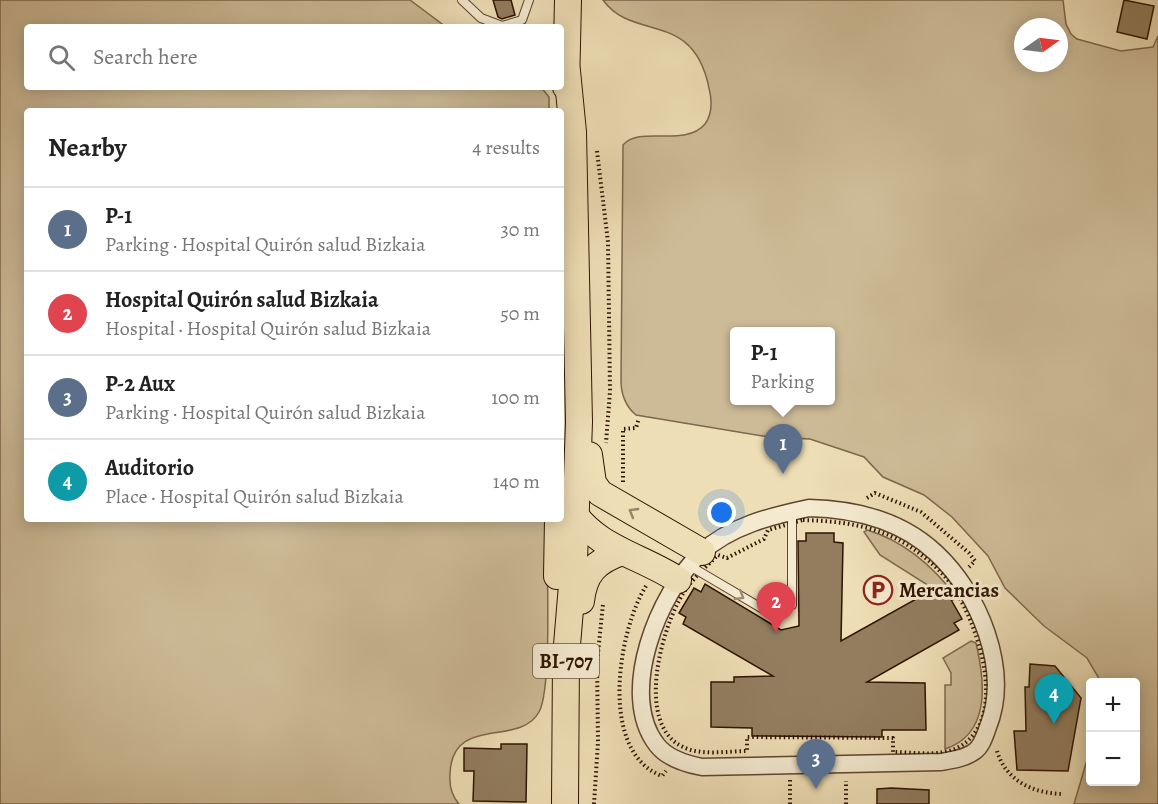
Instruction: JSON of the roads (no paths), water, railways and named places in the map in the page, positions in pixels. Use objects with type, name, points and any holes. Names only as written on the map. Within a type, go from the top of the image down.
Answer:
[{"type":"main road","name":"BI-707","points":[[564,116],[568,0]]},
{"type":"main road","name":"BI-707","points":[[554,804],[567,519],[579,422],[573,132],[567,71]]},
{"type":"main road","points":[[574,193],[589,248],[589,472],[592,483],[600,493],[662,528],[692,568]]},
{"type":"main road","points":[[564,334],[569,365],[567,519],[630,555],[692,568]]},
{"type":"main road","name":"BI-707","points":[[565,804],[567,519]]},
{"type":"main road","points":[[565,804],[576,744],[581,597],[585,578],[601,560],[660,552],[664,545],[662,528]]},
{"type":"street","points":[[810,508],[855,513],[882,520],[913,536],[935,552],[952,571],[981,619],[990,646],[996,689],[992,719],[977,750],[957,760],[941,762],[714,767],[687,764],[658,746],[647,725],[642,665],[653,627],[692,568],[744,525],[792,517],[810,508]]},
{"type":"lane","points":[[462,0],[481,18],[497,24]]},
{"type":"lane","points":[[509,24],[522,20],[529,0]]},
{"type":"lane","points":[[692,568],[768,612],[792,605],[792,517]]},
{"type":"place","name":"P-1","points":[[783,474]]},
{"type":"place","name":"Mercancias","points":[[878,590]]},
{"type":"place","name":"Hospital Quirón salud Bizkaia","points":[[776,632]]},
{"type":"place","name":"Auditorio","points":[[1054,724]]},
{"type":"place","name":"P-2 Aux","points":[[816,789]]}]
